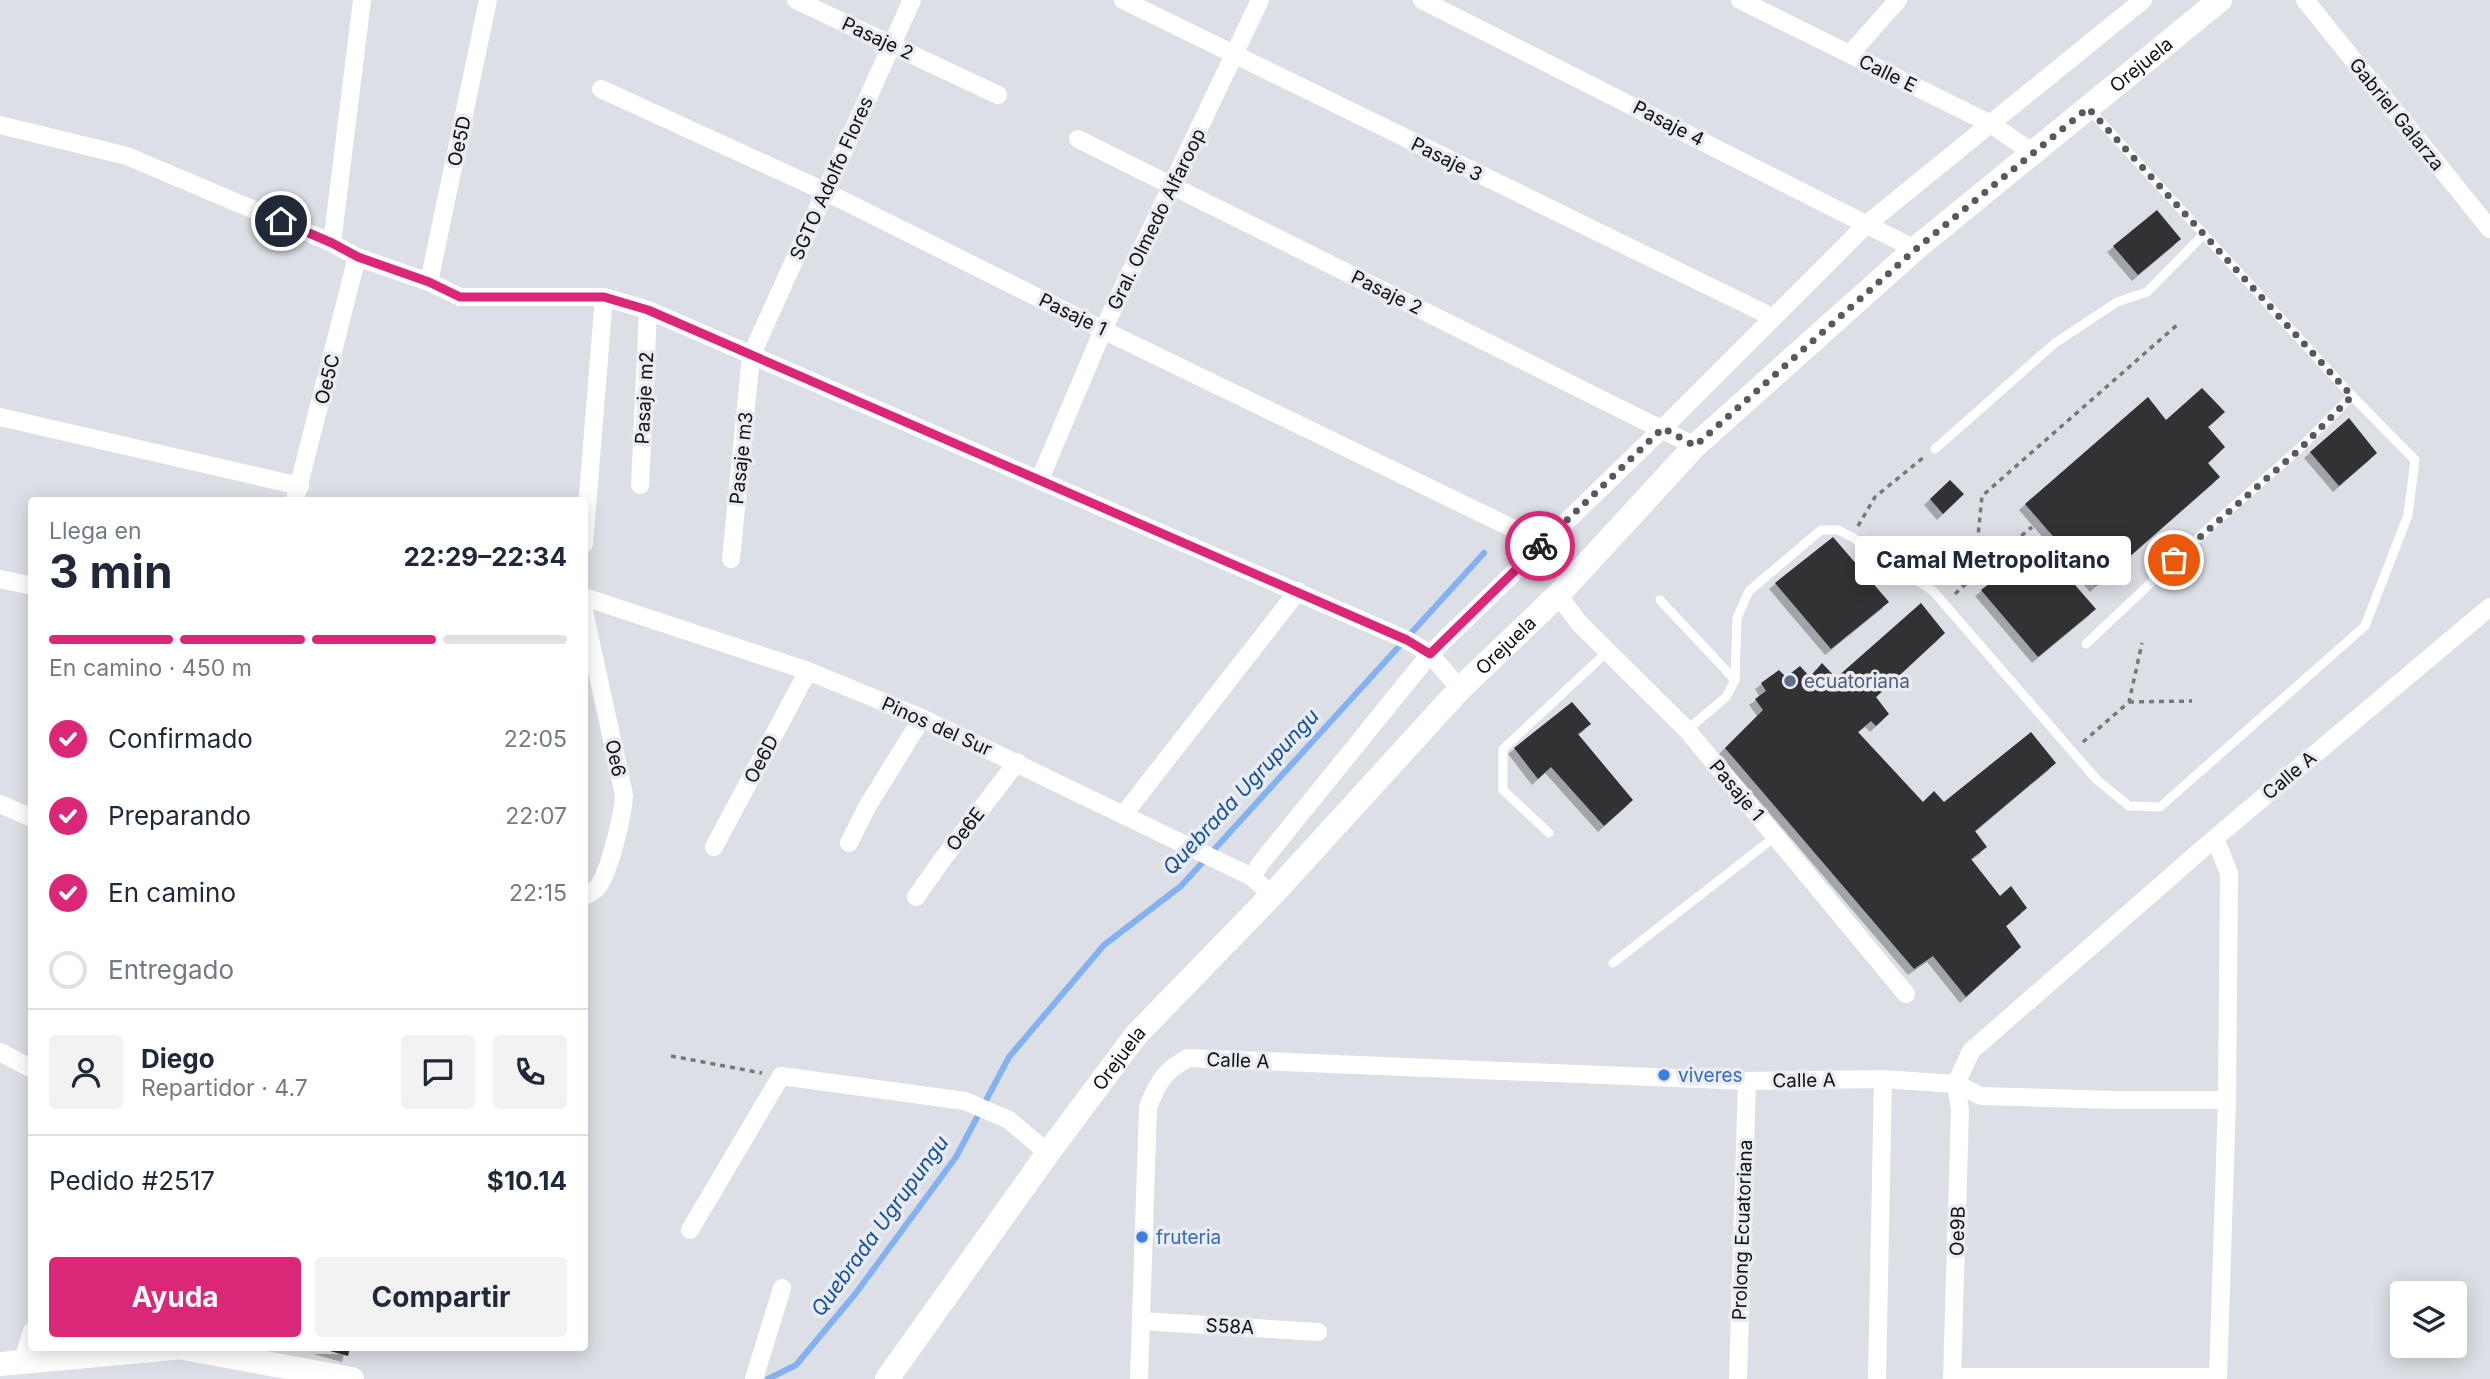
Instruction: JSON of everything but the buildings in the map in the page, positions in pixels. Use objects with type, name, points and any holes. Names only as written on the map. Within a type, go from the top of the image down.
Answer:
[{"type":"street","points":[[332,243],[362,0]]},
{"type":"street","name":"Oe5D","points":[[429,282],[488,0]]},
{"type":"street","name":"Pasaje 2","points":[[796,0],[998,95]]},
{"type":"street","name":"SGTO Adolfo Flores","points":[[751,356],[912,0]]},
{"type":"street","name":"Pasaje 3","points":[[1123,0],[1772,317]]},
{"type":"street","name":"Gral. Olmedo Alfaroop","points":[[1040,479],[1103,330],[1260,0]]},
{"type":"street","name":"Pasaje 4","points":[[1422,0],[1916,249]]},
{"type":"street","name":"Calle E","points":[[1740,0],[1991,124],[2033,153]]},
{"type":"street","points":[[1850,54],[1898,0]]},
{"type":"street","points":[[1252,877],[1430,654],[1663,428],[1772,317],[1867,224],[2143,0]]},
{"type":"street","name":"Orejuela","points":[[887,1379],[1136,1035],[1272,895],[1460,689],[1558,595],[1695,446],[1916,249],[2220,0]]},
{"type":"street","name":"Gabriel Galarza","points":[[2305,0],[2490,229]]},
{"type":"street","name":"Pasaje 1","points":[[601,89],[824,191],[1103,330],[1543,543]]},
{"type":"street","points":[[0,125],[127,156],[332,243],[358,257],[469,298],[604,297],[648,310],[1407,640],[1430,654],[1460,689]]},
{"type":"street","name":"Pasaje 2","points":[[1078,139],[1695,446]]},
{"type":"street","name":"Oe5C","points":[[297,494],[358,257]]},
{"type":"street","points":[[588,497],[604,297]]},
{"type":"street","name":"Pasaje m2","points":[[640,485],[648,310]]},
{"type":"street","name":"Pasaje m3","points":[[731,559],[751,356]]},
{"type":"street","points":[[0,416],[297,494]]},
{"type":"street","points":[[0,579],[28,585]]},
{"type":"street","points":[[1124,814],[1297,592]]},
{"type":"street","name":"Pasaje 1","points":[[1558,595],[1579,623],[1688,730],[1906,994]]},
{"type":"street","name":"Pinos del Sur","points":[[588,598],[808,671],[922,718],[1252,877],[1272,895]]},
{"type":"street","name":"Calle A","points":[[1139,1379],[1148,1107],[1158,1081],[1172,1066],[1188,1058],[1747,1081],[1884,1079],[1956,1084],[1971,1051],[2215,838],[2490,607]]},
{"type":"street","name":"Oe6","points":[[588,629],[624,795],[623,810],[604,876],[597,888],[588,894]]},
{"type":"street","name":"Oe6D","points":[[714,847],[808,671]]},
{"type":"street","points":[[849,844],[867,807],[922,718]]},
{"type":"street","name":"Oe6E","points":[[916,898],[1017,762]]},
{"type":"street","points":[[0,804],[28,816]]},
{"type":"street","points":[[1952,1378],[2218,1378],[2227,1100],[2230,873],[2215,838]]},
{"type":"street","points":[[0,1052],[28,1067]]},
{"type":"street","points":[[690,1230],[781,1076],[965,1101],[1009,1120],[1048,1153]]},
{"type":"street","points":[[1877,1379],[1884,1079]]},
{"type":"street","name":"Prolong Ecuatoriana","points":[[1738,1379],[1747,1081]]},
{"type":"street","points":[[1956,1084],[1981,1097],[2227,1100]]},
{"type":"street","name":"Oe9B","points":[[1952,1378],[1960,1110],[1956,1084]]},
{"type":"street","points":[[754,1379],[782,1288]]},
{"type":"street","name":"S58A","points":[[1141,1321],[1318,1332]]},
{"type":"street","points":[[11,1364],[28,1337]]},
{"type":"street","points":[[11,1364],[143,1351]]},
{"type":"street","points":[[199,1351],[352,1379]]},
{"type":"lane","points":[[1688,730],[1726,697],[1735,680],[1737,618],[1749,591],[1821,530],[1838,530],[1852,537],[1933,591],[2097,780],[2129,806],[2160,807],[2365,626],[2408,515],[2415,460],[2352,396],[2088,108]]},
{"type":"lane","points":[[1935,449],[2055,343],[2117,302],[2147,292],[2204,234]]},
{"type":"lane","points":[[2086,644],[2210,527],[2300,449],[2352,396]]},
{"type":"lane","points":[[1660,600],[1735,680]]},
{"type":"lane","points":[[1549,833],[1503,790],[1503,749],[1608,652]]},
{"type":"lane","points":[[1613,963],[1776,836]]},
{"type":"path","points":[[1974,576],[1982,496],[2177,325]]},
{"type":"path","points":[[1852,537],[1875,497],[1935,449]]},
{"type":"path","points":[[1945,604],[2032,527]]},
{"type":"path","points":[[2073,750],[2129,702],[2142,643]]},
{"type":"path","points":[[2129,702],[2192,701]]},
{"type":"path","points":[[671,1056],[781,1076]]},
{"type":"waterway","name":"Quebrada Ugrupungu","points":[[768,1379],[796,1365],[856,1293],[956,1157],[1009,1057],[1104,945],[1181,886],[1484,553]]},
{"type":"way so far","points":[[1540,546],[1663,428],[1695,446],[1916,249],[2088,108],[2352,396],[2300,449],[2174,560]]},
{"type":"place","name":"Camal Metropolitano","points":[[2174,560]]},
{"type":"place","name":"ecuatoriana","points":[[1790,681]]},
{"type":"place","name":"viveres","points":[[1664,1075]]},
{"type":"place","name":"fruteria","points":[[1142,1237]]},
{"type":"route","points":[[281,221],[358,257],[429,282],[460,297],[604,297],[648,310],[1407,640],[1430,654],[1540,546]]}]
